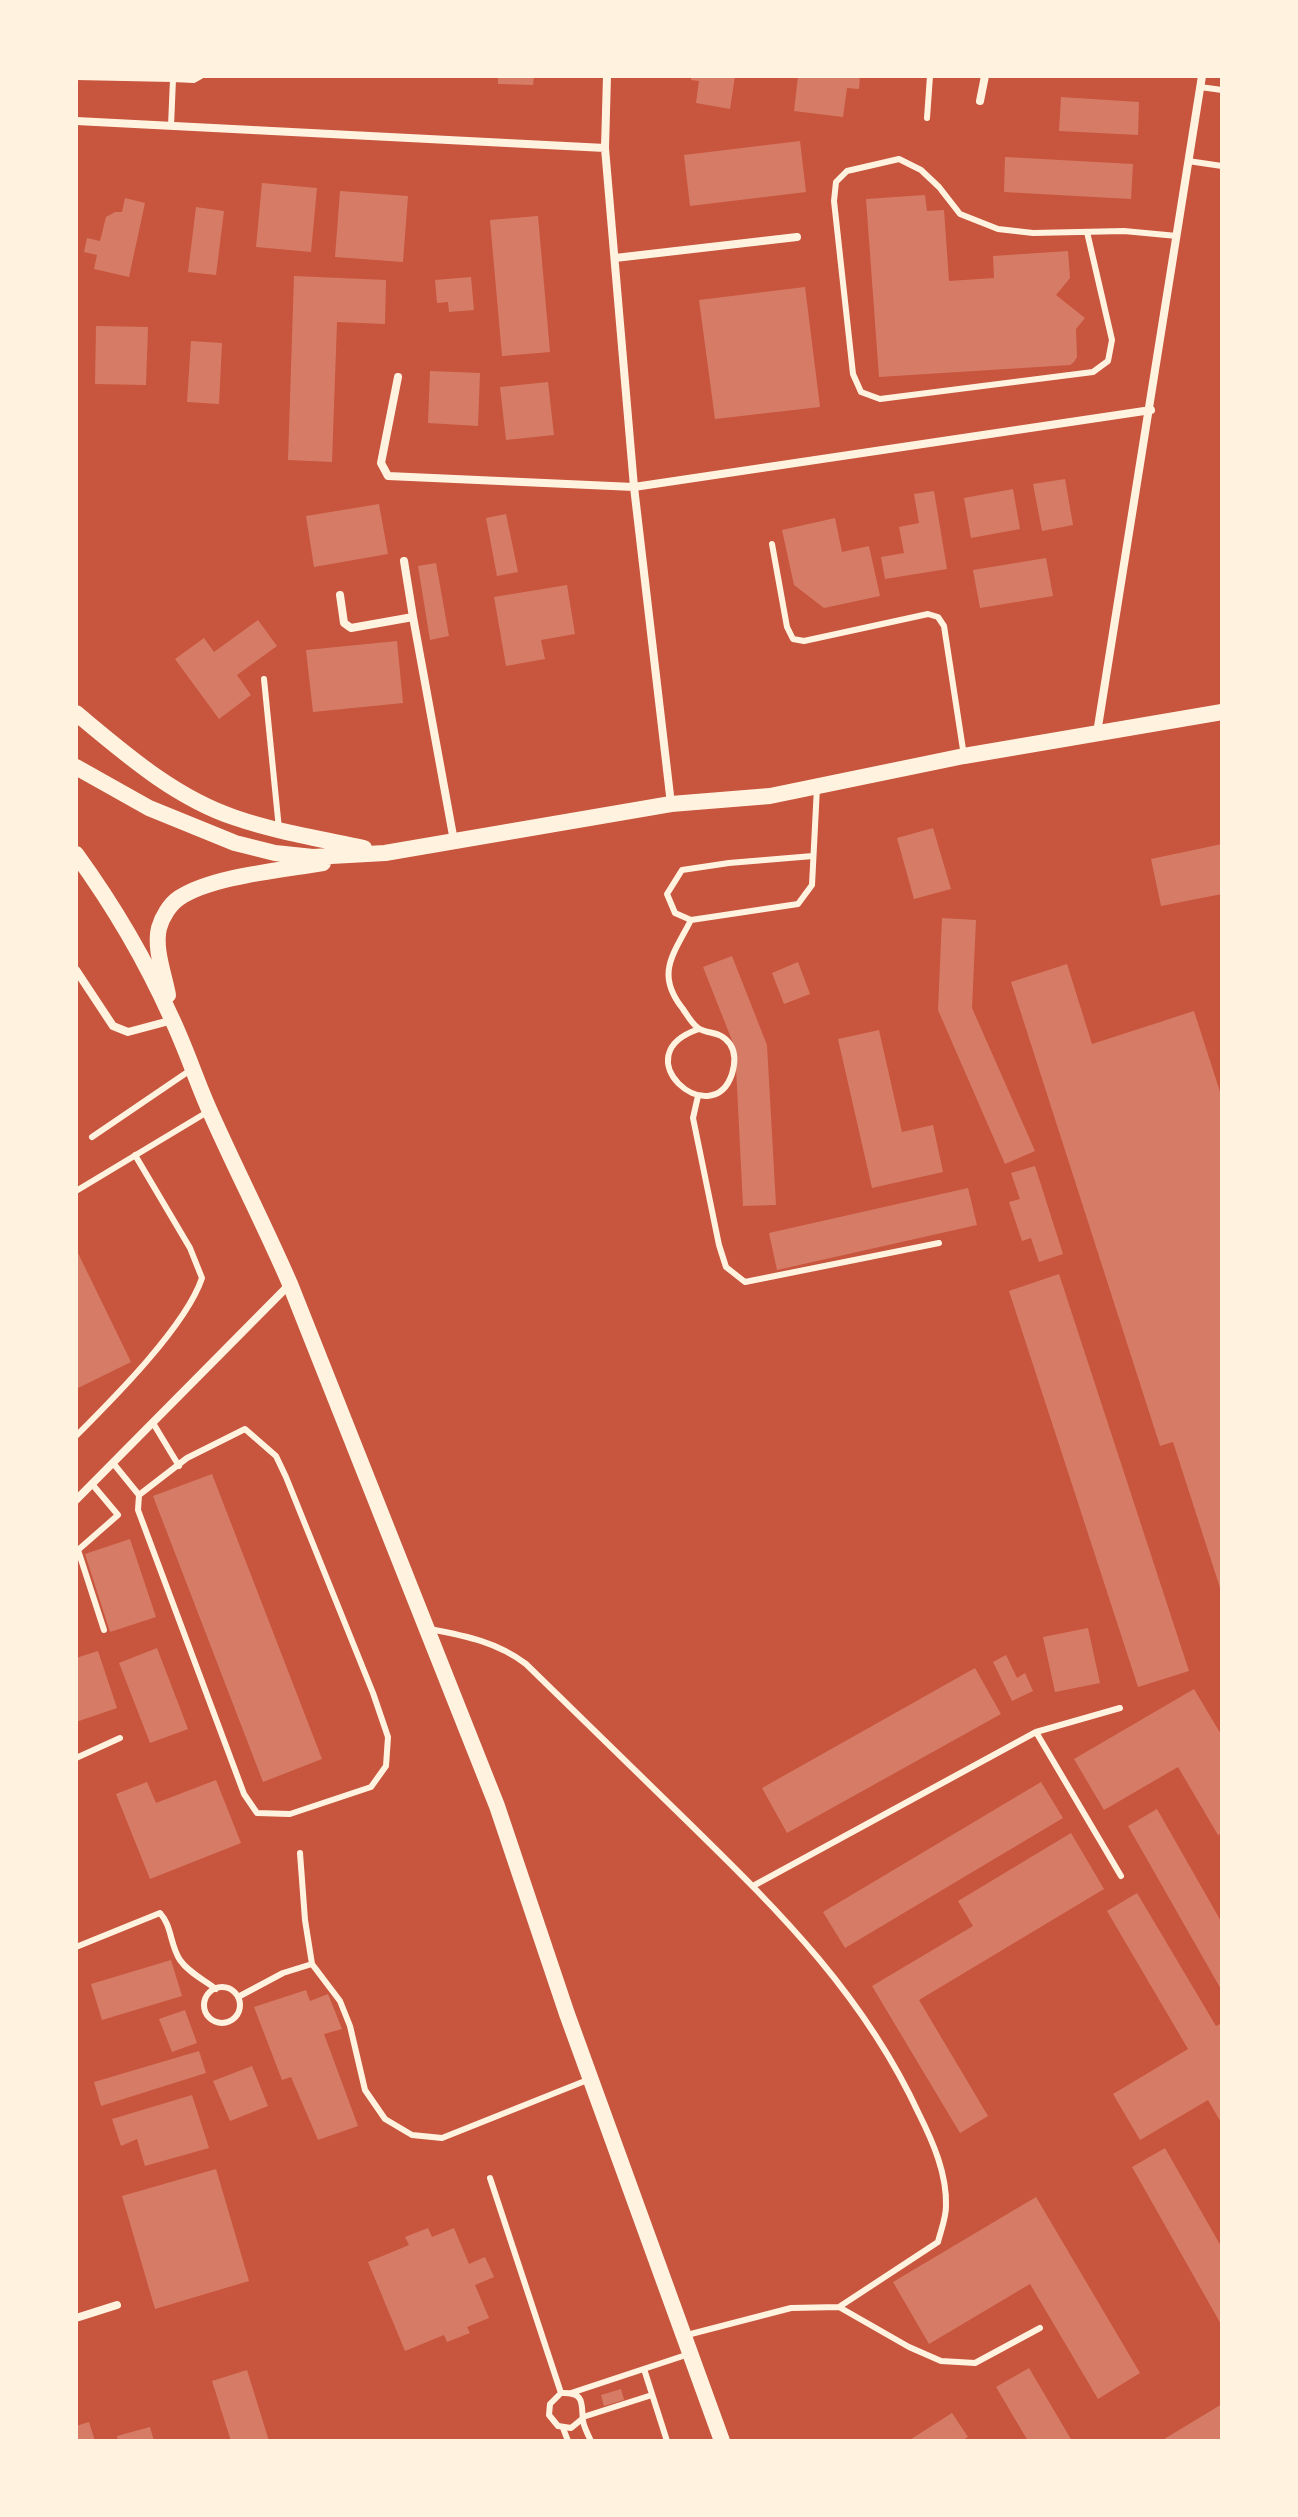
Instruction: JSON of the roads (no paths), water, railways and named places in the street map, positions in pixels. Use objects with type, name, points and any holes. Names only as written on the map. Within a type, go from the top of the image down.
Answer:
[{"type":"main road","points":[[173,1020],[158,945],[158,930],[171,905],[181,896],[241,877],[671,804],[770,796],[964,756],[1222,712]]},
{"type":"main road","points":[[76,713],[140,765],[188,795],[234,818],[385,853]]},
{"type":"main road","points":[[76,767],[149,808],[235,843],[275,853],[313,857],[385,853]]},
{"type":"main road","points":[[76,854],[142,956],[173,1020],[209,1111],[290,1284],[497,1806],[590,2079],[722,2441]]},
{"type":"street","points":[[607,76],[605,148],[634,487],[671,804]]},
{"type":"street","points":[[980,101],[985,76]]},
{"type":"street","points":[[1097,734],[1202,76]]},
{"type":"street","points":[[76,121],[605,148]]},
{"type":"street","points":[[615,258],[797,237]]},
{"type":"street","points":[[398,377],[381,463],[388,476],[634,487],[1151,410]]},
{"type":"street","points":[[404,561],[454,841]]},
{"type":"street","points":[[340,595],[344,623],[351,628],[413,617]]},
{"type":"street","points":[[76,970],[113,1026],[122,1032],[173,1020]]},
{"type":"street","points":[[76,1500],[290,1284]]},
{"type":"street","points":[[76,2318],[117,2305]]},
{"type":"lane","points":[[76,77],[194,80],[201,76]]},
{"type":"lane","points":[[927,118],[930,76]]},
{"type":"lane","points":[[171,126],[173,79]]},
{"type":"lane","points":[[1200,87],[1222,90]]},
{"type":"lane","points":[[1087,232],[1112,340],[1108,361],[1093,372],[880,399],[861,392],[853,374],[834,201],[836,182],[847,171],[899,159],[921,170],[960,214],[998,229],[1033,233],[1124,231],[1177,236]]},
{"type":"lane","points":[[1188,161],[1222,166]]},
{"type":"lane","points":[[772,544],[787,627],[793,639],[804,641],[928,614],[938,617],[944,626],[964,756]]},
{"type":"lane","points":[[264,679],[279,829]]},
{"type":"lane","points":[[813,856],[682,870],[667,894],[675,913],[691,920],[798,904],[812,885],[817,787]]},
{"type":"lane","points":[[691,920],[673,956],[667,978],[671,994],[699,1029]]},
{"type":"lane","points":[[699,1029],[717,1033],[730,1045],[735,1063],[730,1081],[716,1093],[698,1096],[683,1090],[672,1077],[668,1062],[672,1046],[684,1034],[699,1029]]},
{"type":"lane","points":[[92,1137],[192,1069]]},
{"type":"lane","points":[[698,1096],[693,1118],[699,1156],[726,1267],[736,1277],[745,1282],[939,1243]]},
{"type":"lane","points":[[76,1191],[209,1111]]},
{"type":"lane","points":[[76,1436],[109,1403],[178,1321],[196,1297],[202,1278],[190,1248],[135,1155]]},
{"type":"lane","points":[[153,1423],[179,1466]]},
{"type":"lane","points":[[113,1463],[139,1495],[138,1510],[145,1531],[244,1794],[257,1813],[290,1814],[371,1787],[386,1766],[388,1737],[276,1456],[245,1429],[187,1458],[139,1495]]},
{"type":"lane","points":[[92,1484],[118,1515],[78,1550],[104,1630]]},
{"type":"lane","points":[[425,1628],[480,1639],[511,1653],[526,1664],[753,1886],[811,1947],[859,2008],[908,2090],[934,2145],[947,2208],[938,2242],[839,2307]]},
{"type":"lane","points":[[753,1886],[1036,1732],[1120,1708]]},
{"type":"lane","points":[[1036,1732],[1121,1876]]},
{"type":"lane","points":[[76,1758],[120,1738]]},
{"type":"lane","points":[[300,1853],[312,1964],[340,2001],[350,2026],[365,2090],[385,2119],[412,2135],[442,2138],[590,2079]]},
{"type":"lane","points":[[76,1947],[160,1913],[167,1921],[182,1964],[216,1989]]},
{"type":"lane","points":[[238,1997],[283,1973],[312,1964]]},
{"type":"lane","points":[[226,1988],[238,1997],[237,2015],[228,2022],[216,2022],[207,2014],[206,1996],[216,1989],[226,1988]]},
{"type":"lane","points":[[490,2178],[561,2393]]},
{"type":"lane","points":[[684,2336],[791,2308],[839,2307],[909,2347],[941,2361],[975,2363],[1040,2328]]},
{"type":"lane","points":[[652,2395],[582,2418],[575,2426],[563,2428],[555,2424],[549,2415],[550,2404],[561,2393],[571,2393],[690,2353]]},
{"type":"lane","points":[[644,2369],[667,2441]]},
{"type":"lane","points":[[571,2393],[583,2403],[582,2418],[591,2441]]},
{"type":"lane","points":[[563,2428],[568,2441]]}]
